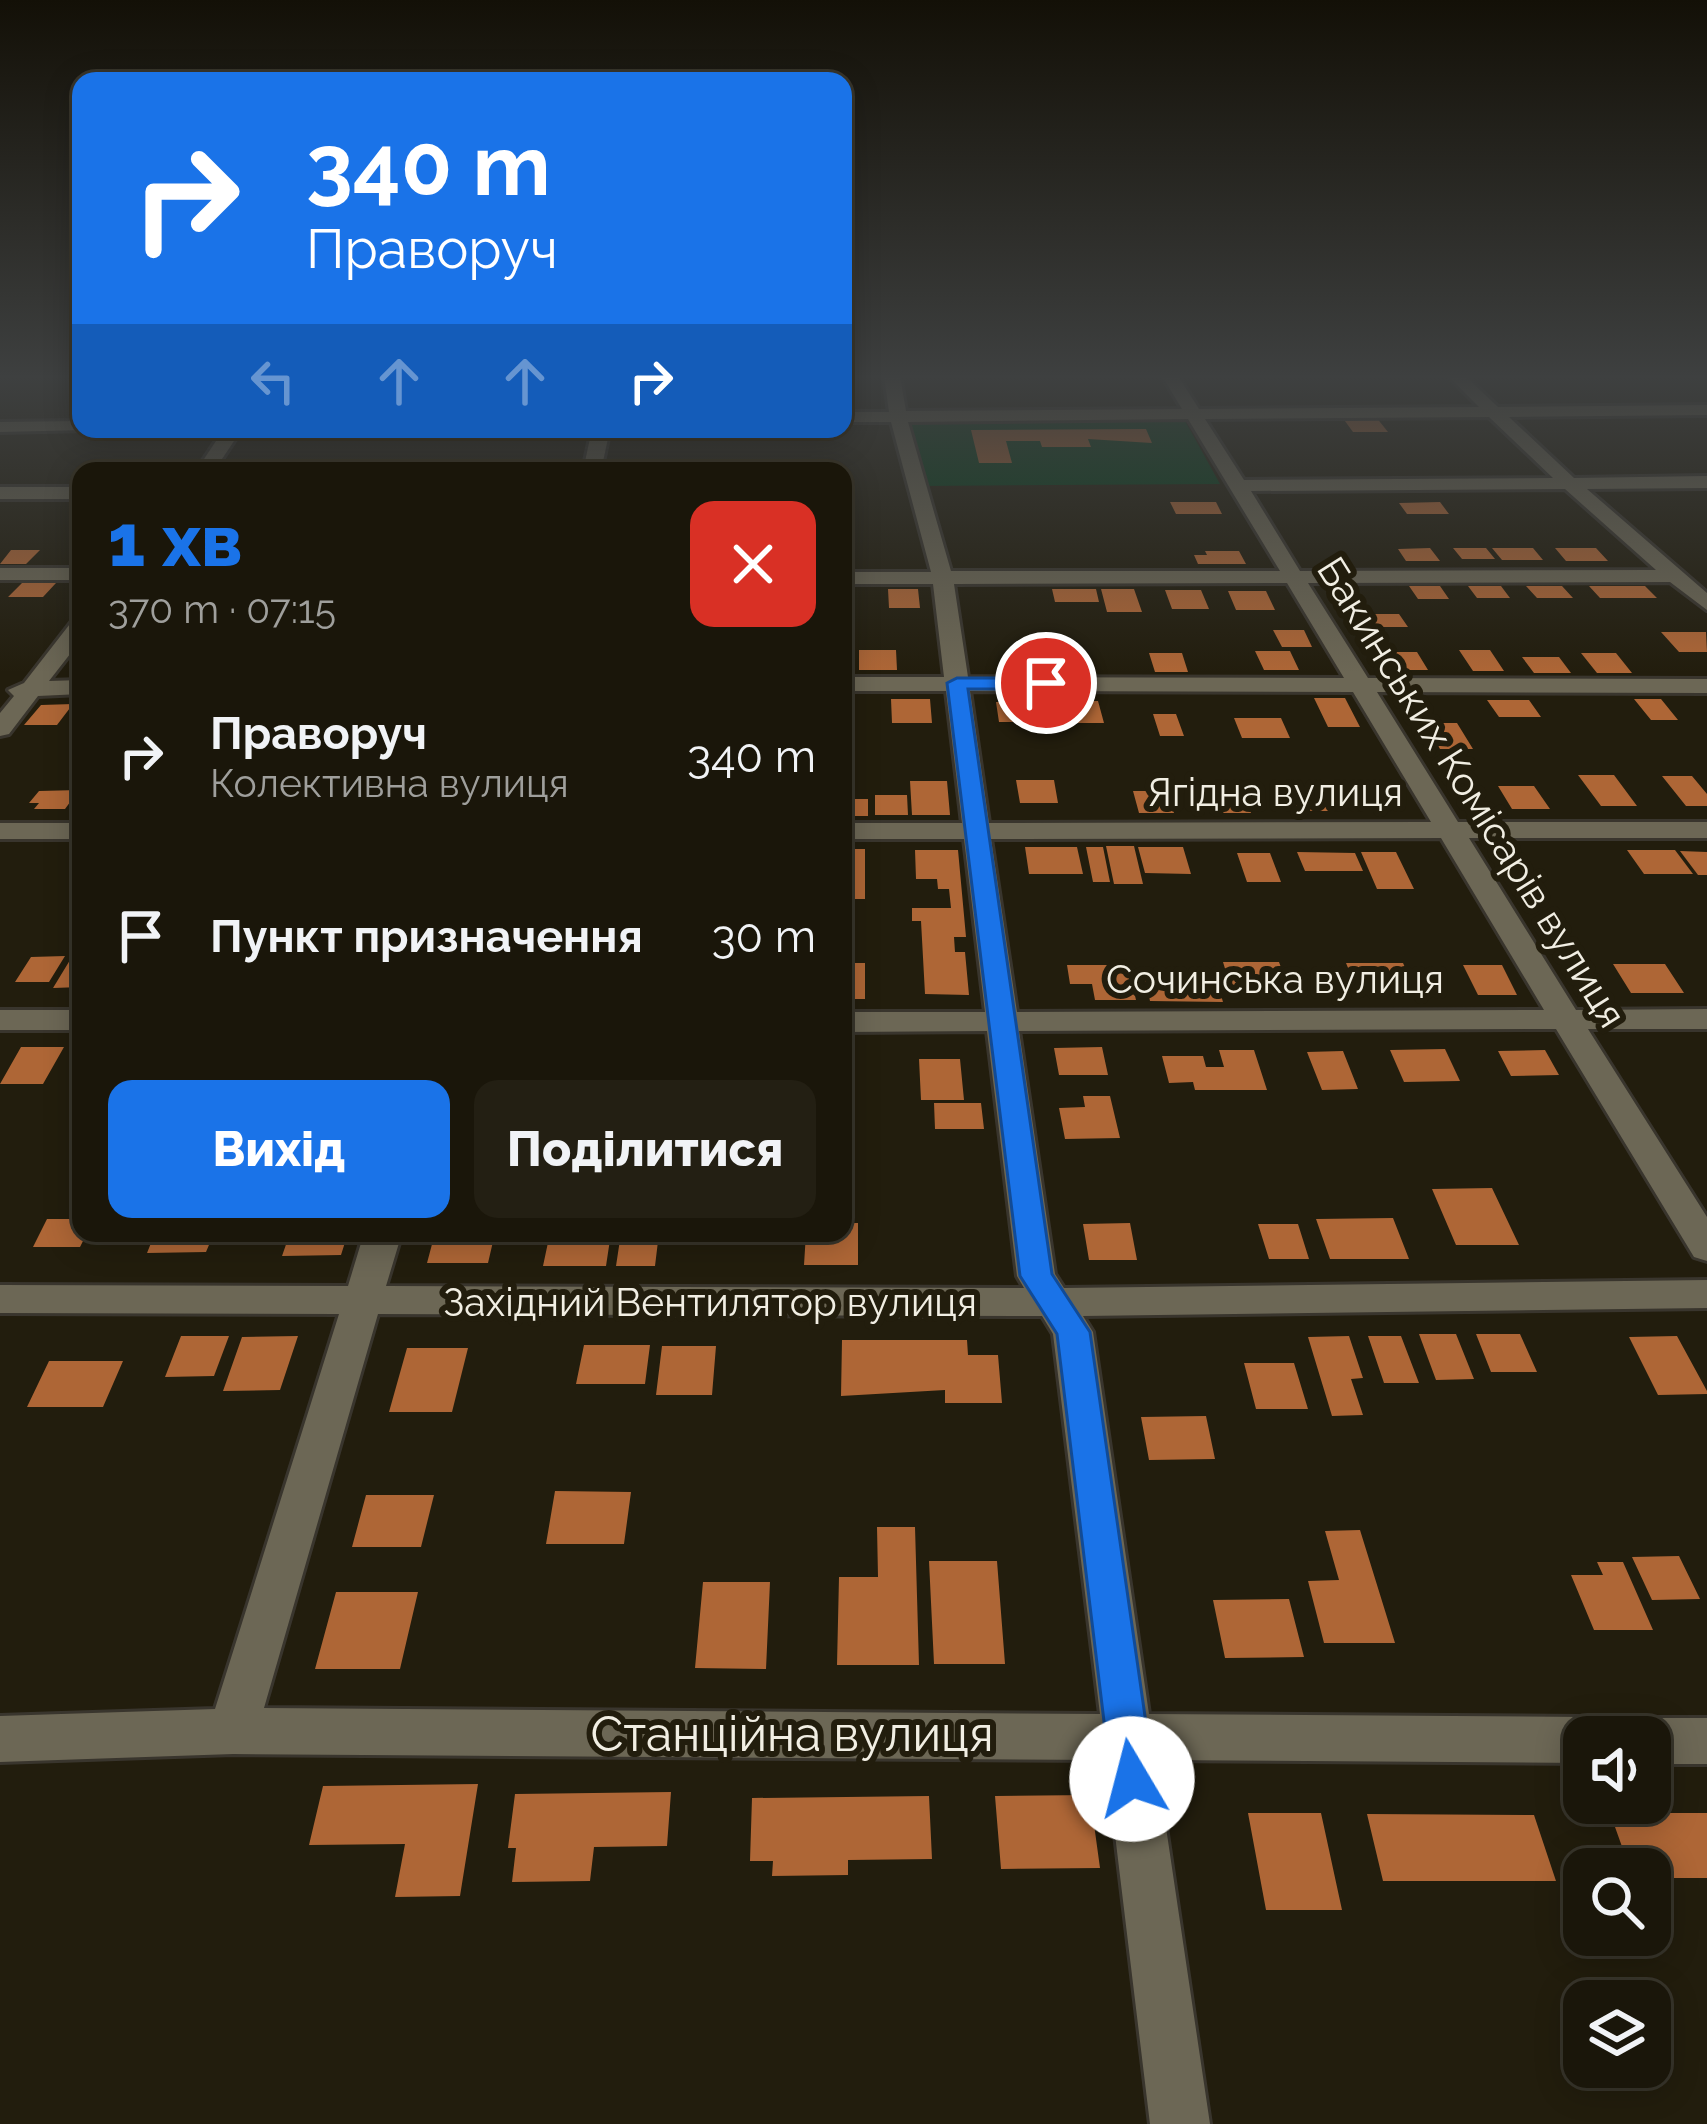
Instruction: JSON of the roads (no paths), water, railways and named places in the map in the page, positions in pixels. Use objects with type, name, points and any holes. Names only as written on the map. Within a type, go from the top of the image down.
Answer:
[{"type":"street","points":[[914,475],[943,579],[1036,1276],[1073,1332],[1180,2124]]},
{"type":"street","name":"Бакинських Комісарів вулиця","points":[[1230,475],[1707,1248]]},
{"type":"street","points":[[1560,475],[1707,604]]},
{"type":"street","points":[[1237,486],[1707,482]]},
{"type":"street","points":[[0,494],[72,494]]},
{"type":"street","points":[[0,574],[72,574]]},
{"type":"street","points":[[852,578],[1675,576]]},
{"type":"street","points":[[0,729],[72,637]]},
{"type":"street","points":[[852,684],[1707,686]]},
{"type":"street","points":[[0,693],[72,687]]},
{"type":"street","points":[[0,830],[72,831]]},
{"type":"street","name":"Ягідна вулиця","points":[[852,831],[1707,830]]},
{"type":"street","name":"Сочинська вулиця","points":[[852,1022],[1707,1019]]},
{"type":"street","points":[[0,1020],[72,1020]]},
{"type":"street","points":[[233,1731],[380,1242]]},
{"type":"street","name":"Західний Вентилятор вулиця","points":[[0,1299],[1054,1302],[1707,1294]]},
{"type":"street","name":"Станційна вулиця","points":[[0,1739],[233,1731],[1563,1740]]},
{"type":"street","points":[[1671,1741],[1707,1741]]}]
